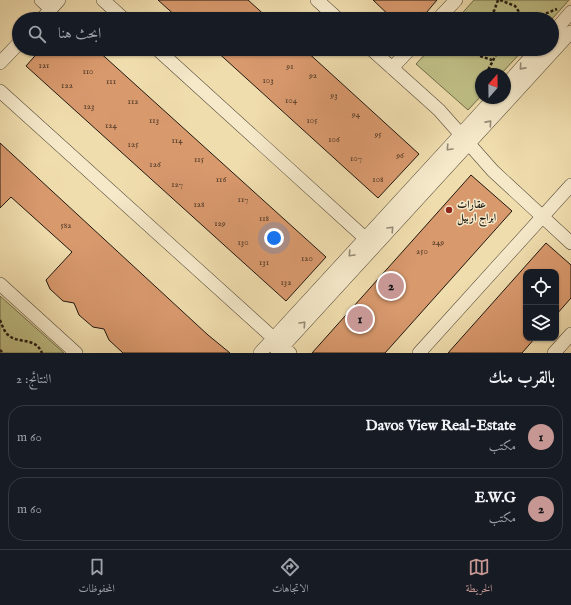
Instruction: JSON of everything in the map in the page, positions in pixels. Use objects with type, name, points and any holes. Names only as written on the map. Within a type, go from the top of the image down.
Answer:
[{"type":"street","points":[[41,0],[55,5]]},
{"type":"street","points":[[103,0],[116,12]]},
{"type":"street","points":[[317,0],[330,12]]},
{"type":"street","points":[[445,12],[456,0]]},
{"type":"street","points":[[559,21],[565,10]]},
{"type":"street","points":[[559,44],[571,32]]},
{"type":"street","points":[[0,63],[12,50]]},
{"type":"street","points":[[165,56],[365,238]]},
{"type":"street","points":[[379,56],[439,110],[493,171],[542,218],[571,243]]},
{"type":"street","points":[[392,68],[403,56]]},
{"type":"street","points":[[511,79],[532,56]]},
{"type":"street","points":[[281,348],[365,238],[465,140],[547,56]]},
{"type":"street","points":[[0,91],[281,348]]},
{"type":"street","points":[[260,353],[281,348],[465,140],[490,104]]},
{"type":"street","points":[[419,353],[571,185]]},
{"type":"street","points":[[0,284],[76,353]]},
{"type":"street","points":[[554,353],[571,334]]},
{"type":"path","points":[[493,12],[499,0],[515,6],[519,12]]},
{"type":"path","points":[[547,12],[551,10],[565,10]]},
{"type":"path","points":[[480,56],[492,60]]},
{"type":"path","points":[[489,68],[495,56]]},
{"type":"path","points":[[0,320],[8,335],[16,339],[35,343],[42,353]]},
{"type":"path","points":[[0,350],[3,353]]},
{"type":"green space","points":[[474,0],[569,0],[558,12],[463,12]]},
{"type":"green space","points":[[423,56],[518,56],[507,68],[475,68],[475,102],[468,110],[416,64]]},
{"type":"green space","points":[[0,296],[64,353],[0,353]]},
{"type":"building","points":[[158,0],[248,0],[261,12],[171,12]]},
{"type":"building","points":[[373,0],[437,0],[427,12],[386,12]]},
{"type":"building","points":[[35,56],[104,56],[326,257],[286,301],[26,66]]},
{"type":"building","points":[[222,56],[312,56],[419,154],[378,198]]},
{"type":"building","points":[[0,143],[208,335],[230,353],[123,353],[109,340],[104,329],[93,327],[79,315],[74,303],[63,301],[50,289],[46,280],[72,252],[11,197],[0,208]]},
{"type":"building","points":[[471,175],[512,211],[385,353],[312,353]]},
{"type":"building","points":[[546,243],[571,265],[571,298],[559,312],[559,269],[523,269],[523,341],[532,341],[522,353],[448,353]]},
{"type":"place","name":"عقارات ابراج اربیل","points":[[449,210]]},
{"type":"place","name":"E.W.G","points":[[391,286]]},
{"type":"place","name":"Davos View Real-Estate","points":[[360,319]]}]
